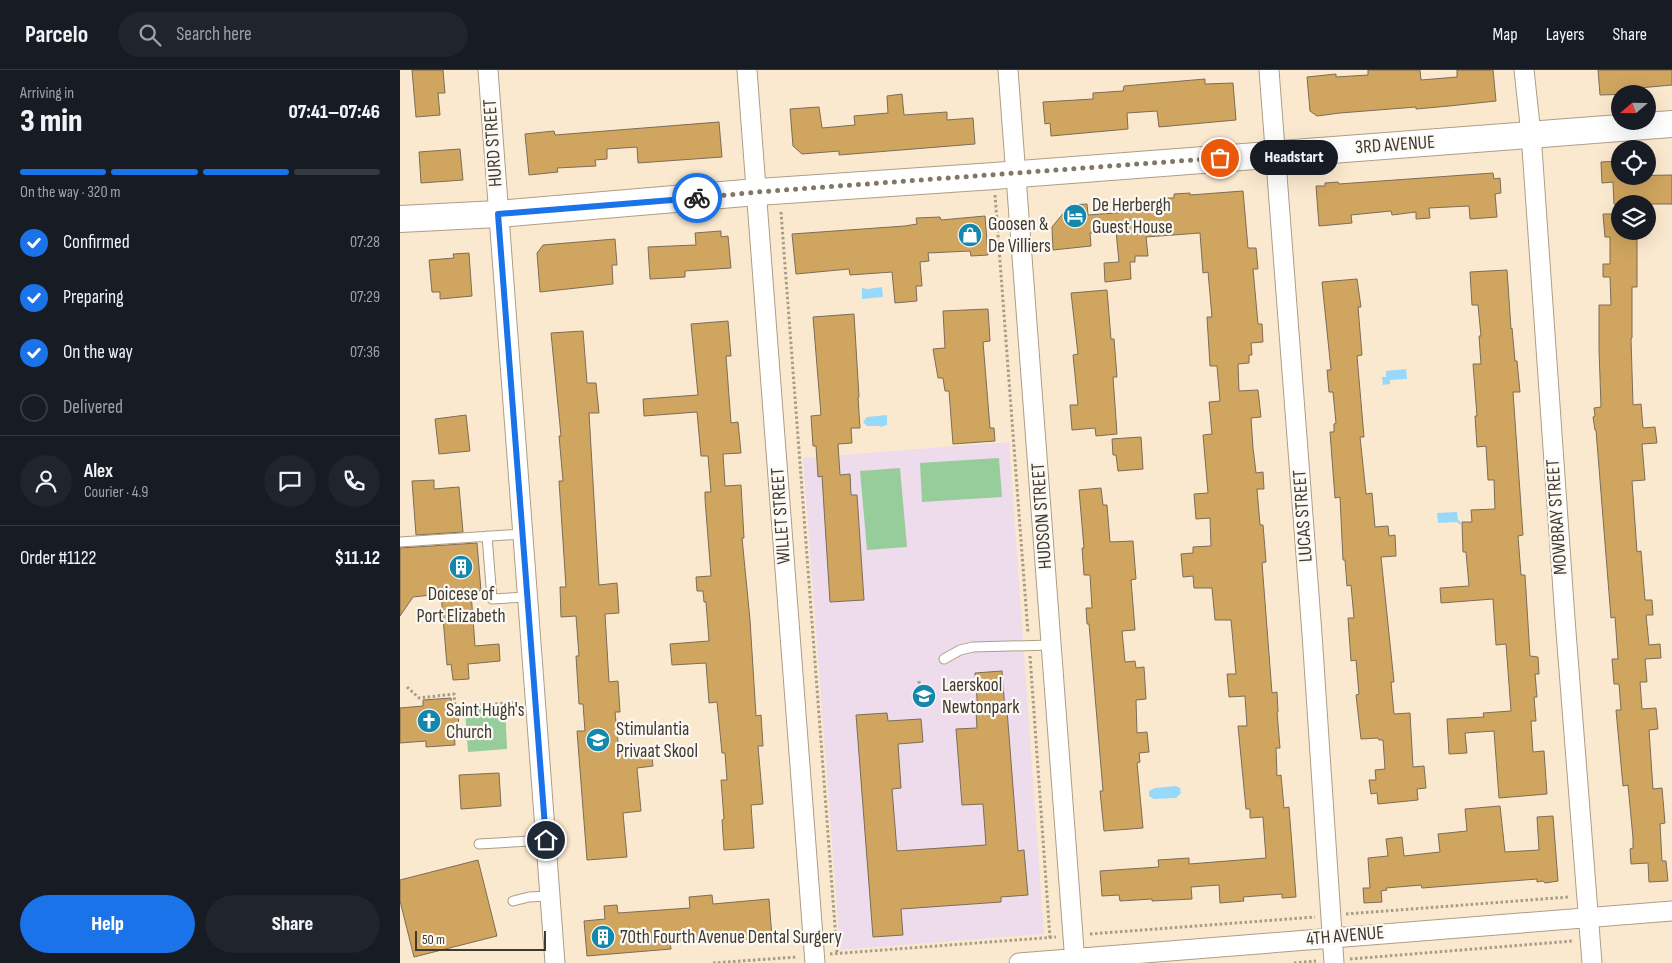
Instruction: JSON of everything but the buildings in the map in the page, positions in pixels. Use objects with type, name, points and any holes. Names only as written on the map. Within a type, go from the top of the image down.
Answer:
[{"type":"street","name":"HURD STREET","points":[[488,70],[555,963]]},
{"type":"street","name":"WILLET STREET","points":[[747,70],[814,959]]},
{"type":"street","name":"HUDSON STREET","points":[[1008,70],[1005,175],[1051,645],[1075,961]]},
{"type":"street","name":"LUCAS STREET","points":[[1269,70],[1312,634],[1334,962]]},
{"type":"street","name":"MOWBRAY STREET","points":[[1524,70],[1531,134],[1592,963]]},
{"type":"street","name":"3RD AVENUE","points":[[400,219],[498,214],[757,192],[1672,124]]},
{"type":"street","name":"4TH AVENUE","points":[[1019,963],[1075,961],[1332,937],[1672,911]]},
{"type":"lane","points":[[400,542],[522,534]]},
{"type":"lane","points":[[487,536],[492,599],[527,597]]},
{"type":"lane","points":[[944,659],[960,650],[973,648],[1051,645]]},
{"type":"lane","points":[[479,844],[546,840]]},
{"type":"lane","points":[[513,901],[529,897],[550,896]]},
{"type":"path","points":[[1005,175],[1029,646],[1050,938]]},
{"type":"path","points":[[780,210],[837,953]]},
{"type":"path","points":[[919,681],[921,702]]},
{"type":"path","points":[[406,687],[419,698],[454,694],[455,707],[510,702]]},
{"type":"path","points":[[713,963],[814,959],[837,953],[1588,896]]},
{"type":"path","points":[[1294,963],[1334,962],[1591,940]]},
{"type":"shaded area","name":"Laerskool Newtonpark","points":[[1009,442],[1044,934],[840,950],[803,458]]},
{"type":"green space","points":[[999,458],[1002,497],[922,502],[920,463]]},
{"type":"green space","points":[[900,468],[907,547],[867,550],[860,471]]},
{"type":"green space","points":[[505,707],[507,749],[468,752],[465,710]]},
{"type":"water","points":[[882,287],[883,297],[862,299],[862,288]]},
{"type":"water","points":[[1406,369],[1407,379],[1390,380],[1390,384],[1383,385],[1382,377],[1386,377],[1386,371]]},
{"type":"water","points":[[887,415],[887,425],[881,427],[867,426],[863,422],[867,417]]},
{"type":"water","points":[[1457,512],[1458,520],[1461,522],[1460,525],[1457,522],[1438,523],[1437,513]]},
{"type":"water","points":[[1176,786],[1180,788],[1181,793],[1176,798],[1154,799],[1149,796],[1149,791],[1155,788]]},
{"type":"way so far","points":[[697,198],[1220,158]]},
{"type":"place","name":"Headstart","points":[[1220,158]]},
{"type":"place","name":"De Herbergh Guest House","points":[[1075,216]]},
{"type":"place","name":"Goosen & De Villiers","points":[[970,235]]},
{"type":"place","name":"Doicese of Port Elizabeth","points":[[461,567]]},
{"type":"place","name":"Laerskool Newtonpark","points":[[924,696]]},
{"type":"place","name":"Saint Hugh's Church","points":[[429,721]]},
{"type":"place","name":"Stimulantia Privaat Skool","points":[[598,740]]},
{"type":"place","name":"70th Fourth Avenue Dental Surgery","points":[[603,937]]},
{"type":"route","points":[[546,840],[498,214],[697,198]]}]
